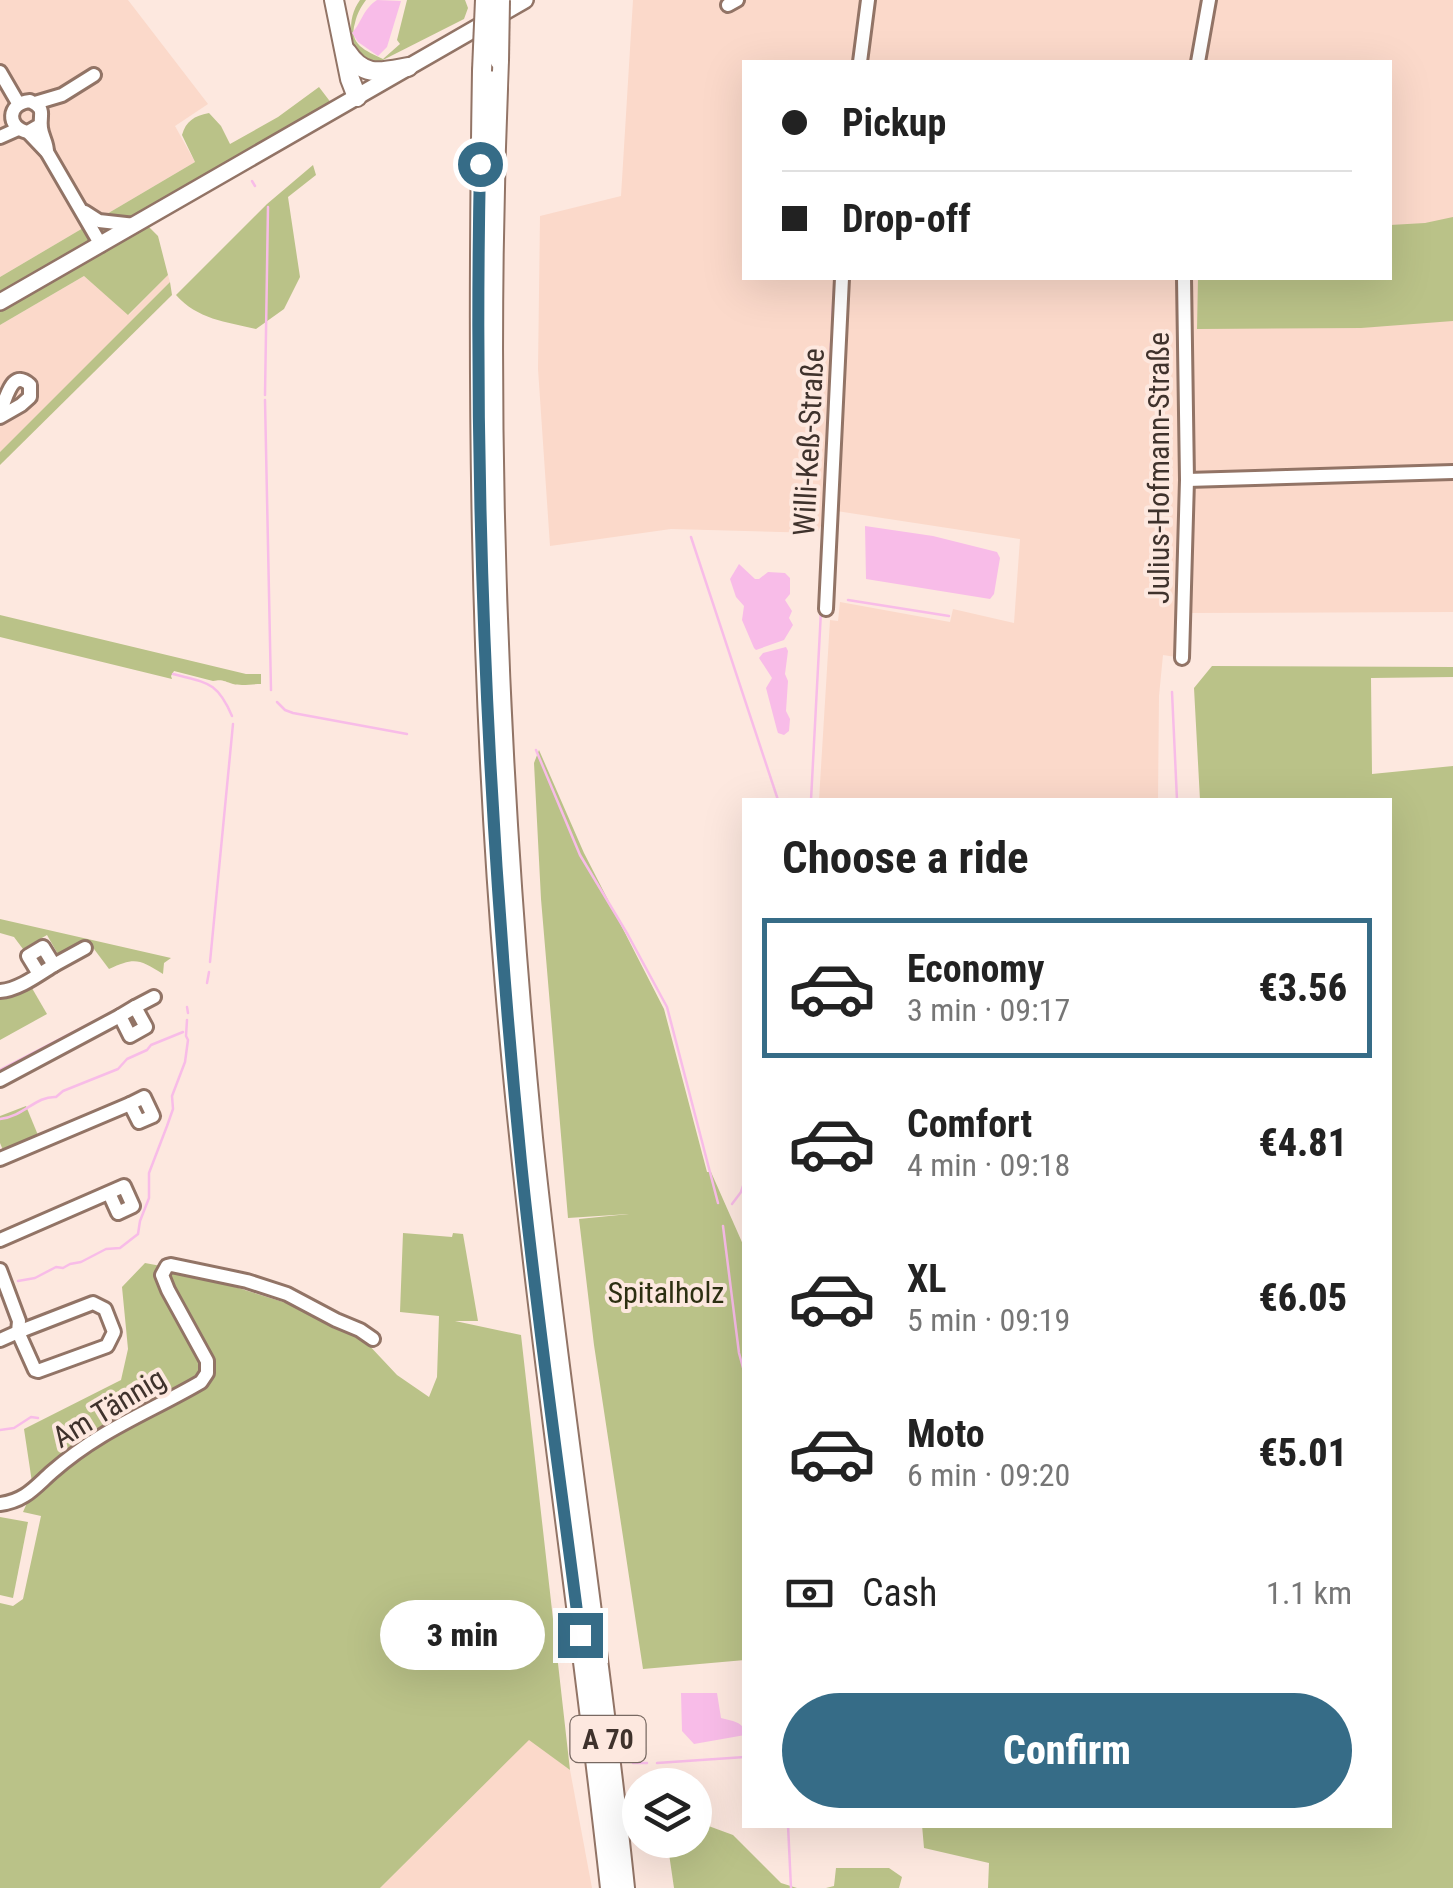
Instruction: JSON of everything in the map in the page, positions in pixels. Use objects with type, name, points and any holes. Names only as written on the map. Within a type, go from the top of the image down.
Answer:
[{"type":"highway","points":[[334,0],[356,97]]},
{"type":"highway","name":"A 70","points":[[485,0],[491,66],[495,512],[512,884],[540,1199],[625,1888]]},
{"type":"highway","name":"A 70","points":[[500,0],[491,66],[478,282],[480,515],[498,888],[528,1232],[610,1888]]},
{"type":"highway","points":[[344,48],[359,68],[382,72],[408,67]]},
{"type":"main road","points":[[0,302],[525,0]]},
{"type":"street","points":[[860,60],[868,0]]},
{"type":"street","points":[[1198,60],[1210,0]]},
{"type":"street","points":[[0,72],[48,146],[47,152],[101,244]]},
{"type":"street","points":[[0,137],[94,74]]},
{"type":"street","points":[[0,126],[27,118]]},
{"type":"street","points":[[83,211],[99,221],[134,226]]},
{"type":"street","name":"Willi-Keß-Straße","points":[[826,610],[842,280]]},
{"type":"street","name":"Julius-Hofmann-Straße","points":[[1182,658],[1187,480],[1184,280]]},
{"type":"street","points":[[1187,480],[1453,472]]},
{"type":"street","points":[[39,974],[28,956],[43,947],[54,965]]},
{"type":"street","points":[[0,991],[8,991],[85,948]]},
{"type":"street","points":[[0,1080],[154,997]]},
{"type":"street","points":[[120,1016],[130,1036],[146,1028],[136,1007]]},
{"type":"street","points":[[0,1158],[130,1104]]},
{"type":"street","points":[[0,1240],[109,1193]]},
{"type":"street","name":"Am Tännig","points":[[0,1504],[34,1491],[48,1475],[104,1432],[201,1382],[207,1362],[168,1290],[162,1275],[167,1266],[288,1294],[373,1339]]},
{"type":"street","points":[[0,1270],[19,1320],[18,1332],[32,1368],[38,1371],[108,1346],[114,1332],[105,1309],[92,1303],[18,1332],[0,1340]]},
{"type":"shaded area","points":[[0,0],[128,0],[208,104],[175,126],[195,162],[0,277]]},
{"type":"shaded area","points":[[377,0],[401,1],[387,47],[378,56],[352,33]]},
{"type":"shaded area","points":[[633,0],[1453,0],[1453,612],[1184,613],[1182,658],[1163,655],[1158,798],[819,798],[830,620],[838,621],[840,602],[950,622],[953,609],[1014,623],[1020,539],[830,510],[817,533],[671,529],[550,546],[538,369],[540,216],[621,196]]},
{"type":"shaded area","points":[[168,275],[170,282],[0,452],[0,325],[84,276],[129,315]]},
{"type":"shaded area","points":[[865,526],[933,536],[997,552],[1000,558],[994,594],[990,599],[866,579]]},
{"type":"shaded area","points":[[739,564],[755,579],[768,572],[785,573],[790,578],[790,594],[785,600],[792,611],[789,618],[793,625],[784,640],[754,648],[742,620],[744,606],[730,579]]},
{"type":"shaded area","points":[[786,647],[786,711],[790,719],[789,731],[784,735],[778,733],[766,688],[772,678],[759,658],[763,653]]},
{"type":"shaded area","points":[[681,1693],[717,1693],[721,1718],[740,1724],[742,1736],[694,1744],[682,1731]]},
{"type":"shaded area","points":[[529,1739],[570,1770],[592,1888],[380,1888]]},
{"type":"green space","points":[[360,0],[366,0],[353,30],[356,42],[383,59],[400,44],[397,40],[407,0],[465,0],[468,8],[464,19],[381,61],[366,62],[356,48],[351,32]]},
{"type":"green space","points":[[319,87],[335,108],[0,302],[0,277],[195,162],[182,135],[191,120],[209,113],[230,144],[278,117]]},
{"type":"green space","points":[[313,165],[316,175],[288,197],[300,277],[284,309],[256,329],[203,314],[184,303],[176,295],[267,204]]},
{"type":"green space","points":[[1453,217],[1453,321],[1361,328],[1197,329],[1198,280],[1392,280],[1392,225]]},
{"type":"green space","points":[[148,226],[158,236],[168,275],[128,315],[84,276],[0,325],[0,310]]},
{"type":"green space","points":[[170,282],[172,295],[0,465],[0,452]]},
{"type":"green space","points":[[0,615],[246,674],[261,674],[261,684],[236,685],[174,671],[172,679],[0,637]]},
{"type":"green space","points":[[1212,666],[1453,667],[1453,677],[1371,678],[1372,774],[1453,766],[1453,1888],[988,1888],[989,1863],[924,1848],[922,1828],[1392,1828],[1392,798],[1200,798],[1194,688]]},
{"type":"green space","name":"Spitalholz","points":[[539,750],[584,853],[664,1009],[707,1172],[711,1172],[742,1242],[742,1660],[643,1669],[579,1219],[629,1214],[568,1218],[541,899],[534,763]]},
{"type":"green space","points":[[0,919],[171,958],[164,963],[163,974],[137,961],[109,969],[94,949],[84,943],[59,956],[47,935],[23,949],[14,937],[0,933]]},
{"type":"green space","points":[[29,983],[47,1014],[0,1040],[0,995]]},
{"type":"green space","points":[[26,1106],[40,1140],[5,1155],[0,1143],[0,1116]]},
{"type":"green space","points":[[403,1233],[452,1237],[453,1233],[463,1234],[478,1321],[455,1321],[521,1335],[570,1770],[529,1740],[380,1888],[0,1888],[0,1603],[13,1606],[23,1599],[41,1516],[23,1512],[33,1489],[24,1429],[121,1380],[128,1349],[122,1287],[145,1263],[177,1269],[312,1311],[366,1342],[397,1375],[429,1397],[437,1377],[439,1316],[400,1312]]},
{"type":"green space","points":[[0,1517],[28,1522],[13,1598],[0,1595]]},
{"type":"green space","points":[[712,1827],[733,1835],[781,1883],[797,1888],[674,1888],[670,1858],[712,1858]]},
{"type":"green space","points":[[836,1868],[889,1868],[902,1877],[899,1888],[826,1888],[834,1886]]},
{"type":"waterway","points":[[853,60],[861,0]]},
{"type":"waterway","points":[[252,181],[255,186]]},
{"type":"waterway","points":[[265,395],[268,207]]},
{"type":"waterway","points":[[832,319],[835,280]]},
{"type":"waterway","points":[[830,388],[831,343]]},
{"type":"waterway","points":[[265,400],[271,690]]},
{"type":"waterway","points":[[823,529],[829,407]]},
{"type":"waterway","points":[[691,537],[777,798]]},
{"type":"waterway","points":[[848,600],[949,616]]},
{"type":"waterway","points":[[811,798],[821,611]]},
{"type":"waterway","points":[[173,674],[210,685],[232,716]]},
{"type":"waterway","points":[[1172,692],[1177,798]]},
{"type":"waterway","points":[[277,702],[293,713],[407,734]]},
{"type":"waterway","points":[[210,962],[233,724]]},
{"type":"waterway","points":[[536,750],[580,855],[667,1007],[718,1203]]},
{"type":"waterway","points":[[14,981],[29,972]]},
{"type":"waterway","points":[[207,983],[209,972]]},
{"type":"waterway","points":[[0,1070],[124,1006]]},
{"type":"waterway","points":[[187,1007],[188,1013]]},
{"type":"waterway","points":[[18,1281],[81,1262],[106,1249],[120,1248],[138,1234],[149,1198],[149,1173],[173,1109],[172,1096],[185,1062],[187,1020]]},
{"type":"waterway","points":[[0,1119],[118,1069],[151,1045],[183,1032]]},
{"type":"waterway","points":[[732,1204],[742,1189]]},
{"type":"waterway","points":[[723,1226],[742,1364]]},
{"type":"waterway","points":[[0,1291],[13,1326]]},
{"type":"waterway","points":[[93,1297],[110,1304]]},
{"type":"waterway","points":[[0,1430],[14,1428],[31,1417],[38,1418]]},
{"type":"waterway","points":[[657,1763],[742,1757]]},
{"type":"waterway","points":[[633,1763],[647,1763]]},
{"type":"waterway","points":[[788,1828],[791,1888]]},
{"type":"route","points":[[480,164],[478,375],[491,790],[527,1220],[580,1635]]}]
